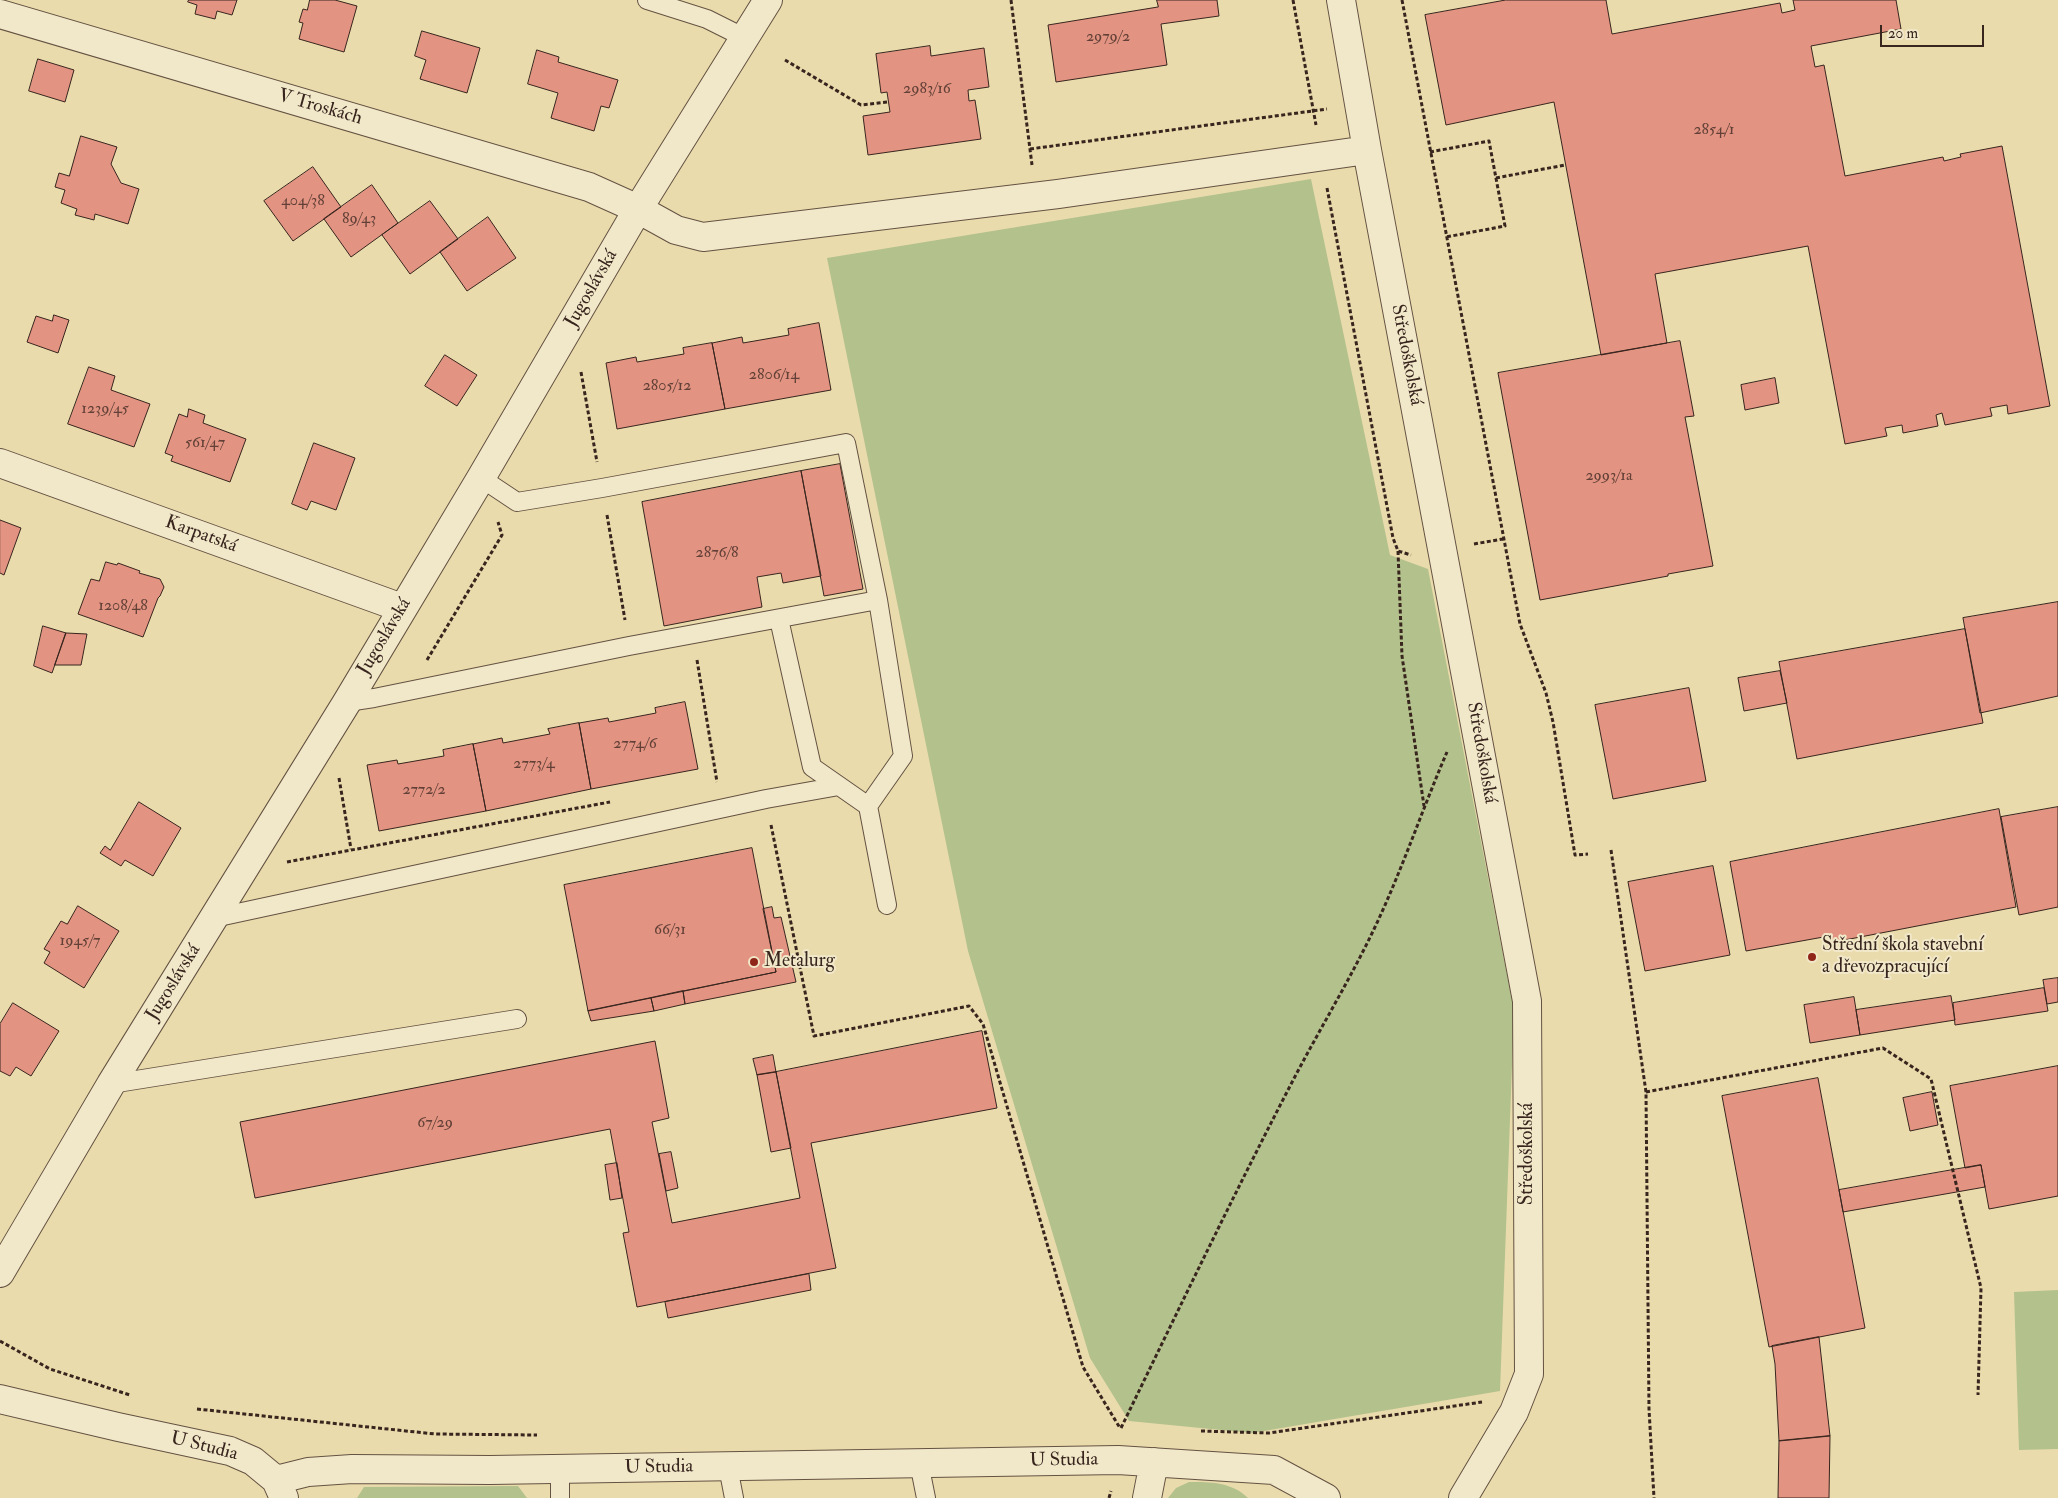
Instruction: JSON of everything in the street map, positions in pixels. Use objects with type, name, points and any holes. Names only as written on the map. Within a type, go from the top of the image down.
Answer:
[{"type":"street","name":"Jugoslávská","points":[[0,1273],[111,1084],[402,608],[490,484],[638,209],[768,0]]},
{"type":"street","name":"Středoškolská","points":[[1341,0],[1367,150],[1528,1001],[1529,1374],[1514,1412],[1463,1498]]},
{"type":"street","name":"V Troskách","points":[[0,14],[589,187],[685,233],[704,237],[1067,192],[1367,150]]},
{"type":"street","name":"Karpatská","points":[[0,463],[402,608]]},
{"type":"street","name":"U Studia","points":[[3,1402],[230,1451],[253,1461],[280,1489],[308,1472],[352,1469],[560,1469],[1118,1460],[1274,1470],[1326,1498]]},
{"type":"street","points":[[1146,1498],[1154,1462]]},
{"type":"lane","points":[[647,0],[706,20],[745,38]]},
{"type":"lane","points":[[490,484],[517,502],[846,443],[878,600],[903,756],[868,806]]},
{"type":"lane","points":[[346,702],[878,600]]},
{"type":"lane","points":[[779,619],[812,767],[868,806],[887,905]]},
{"type":"lane","points":[[214,918],[766,799],[839,786]]},
{"type":"lane","points":[[111,1084],[517,1019]]},
{"type":"lane","points":[[919,1463],[926,1498]]},
{"type":"lane","points":[[728,1466],[734,1498]]},
{"type":"lane","points":[[560,1469],[560,1498]]},
{"type":"path","points":[[1011,0],[1032,166]]},
{"type":"path","points":[[1293,0],[1393,538],[1398,551],[1402,656],[1424,807]]},
{"type":"path","points":[[1402,0],[1520,624],[1546,693],[1553,722],[1575,855],[1588,854]]},
{"type":"path","points":[[785,60],[862,105],[888,102]]},
{"type":"path","points":[[1030,148],[1314,111],[1359,103]]},
{"type":"path","points":[[1430,152],[1489,141],[1496,178],[1505,226],[1446,237]]},
{"type":"path","points":[[1496,178],[1565,165]]},
{"type":"path","points":[[422,669],[502,535],[490,484]]},
{"type":"path","points":[[1398,551],[1414,555],[1503,539]]},
{"type":"path","points":[[692,635],[718,783],[708,785]]},
{"type":"path","points":[[1118,1460],[1121,1428],[1266,1131],[1375,927],[1448,750]]},
{"type":"path","points":[[338,773],[351,849]]},
{"type":"path","points":[[766,799],[814,1036],[969,1006],[983,1024],[1083,1367],[1121,1428]]},
{"type":"path","points":[[287,855],[282,863],[612,802]]},
{"type":"path","points":[[1611,850],[1646,1092],[1649,1409],[1654,1498]]},
{"type":"path","points":[[1646,1092],[1884,1048],[1931,1079],[1980,1288],[1978,1395]]},
{"type":"path","points":[[0,1341],[50,1369],[136,1396]]},
{"type":"path","points":[[1200,1431],[1269,1433],[1519,1396]]},
{"type":"path","points":[[192,1408],[435,1434],[540,1435]]},
{"type":"path","points":[[1111,1428],[1130,1429]]},
{"type":"green space","points":[[1311,179],[1390,555],[1428,569],[1514,1011],[1500,1391],[1252,1433],[1129,1421],[1090,1358],[968,951],[827,258]]},
{"type":"green space","points":[[2058,1290],[2058,1449],[2019,1450],[2014,1292]]},
{"type":"green space","points":[[1189,1482],[1228,1486],[1248,1498],[1168,1498],[1176,1488]]},
{"type":"green space","points":[[518,1486],[527,1498],[357,1498],[364,1487]]},
{"type":"building","points":[[189,0],[237,0],[232,15],[217,11],[215,19],[195,14],[197,5],[188,2]]},
{"type":"building","points":[[310,0],[335,0],[357,6],[344,52],[299,39],[303,23],[299,22],[303,9],[307,10]]},
{"type":"building","points":[[1157,0],[1217,0],[1219,16],[1161,24],[1167,65],[1056,82],[1048,25],[1158,7]]},
{"type":"building","points":[[1506,0],[1606,0],[1612,34],[1780,3],[1782,13],[1795,10],[1793,0],[1896,0],[1901,29],[1811,46],[1815,67],[1824,65],[1845,176],[1943,157],[1944,161],[1961,157],[1960,154],[2002,146],[2050,406],[2008,414],[2007,405],[1990,408],[1992,416],[1945,425],[1942,413],[1936,415],[1938,426],[1903,433],[1902,425],[1885,428],[1887,436],[1845,444],[1808,246],[1655,274],[1667,343],[1601,355],[1554,102],[1446,125],[1425,15]]},
{"type":"building","points":[[422,31],[480,48],[467,93],[420,79],[426,60],[415,56]]},
{"type":"building","points":[[930,46],[931,56],[984,48],[989,87],[968,90],[969,101],[975,100],[981,139],[868,155],[863,116],[890,112],[887,92],[881,93],[876,54]]},
{"type":"building","points":[[537,50],[559,57],[558,62],[618,80],[609,108],[601,106],[594,131],[551,118],[558,93],[528,84]]},
{"type":"building","points":[[38,59],[74,70],[65,102],[29,91]]},
{"type":"building","points":[[81,136],[117,147],[111,164],[121,183],[139,189],[128,224],[95,214],[94,220],[75,215],[77,209],[61,203],[65,190],[55,187],[59,173],[69,176]]},
{"type":"building","points":[[313,167],[341,207],[293,241],[264,201]]},
{"type":"building","points":[[372,185],[398,223],[351,257],[324,219]]},
{"type":"building","points":[[430,201],[458,239],[410,274],[382,235]]},
{"type":"building","points":[[488,217],[516,258],[467,291],[440,252]]},
{"type":"building","points":[[54,315],[69,320],[58,353],[27,342],[36,316],[52,321]]},
{"type":"building","points":[[819,323],[831,390],[725,409],[712,343],[742,337],[743,343],[789,335],[788,329]]},
{"type":"building","points":[[1680,341],[1694,416],[1685,417],[1713,566],[1540,600],[1498,373]]},
{"type":"building","points":[[712,343],[725,409],[617,429],[606,363],[636,357],[637,362],[684,354],[683,348]]},
{"type":"building","points":[[445,355],[477,375],[457,406],[425,386]]},
{"type":"building","points":[[89,367],[115,376],[111,390],[150,404],[134,447],[68,424]]},
{"type":"building","points":[[1775,378],[1779,403],[1745,410],[1741,385]]},
{"type":"building","points":[[189,409],[205,415],[203,423],[246,439],[230,482],[171,461],[173,456],[165,453],[179,414],[187,417]]},
{"type":"building","points":[[314,443],[355,458],[336,510],[311,501],[307,510],[292,504]]},
{"type":"building","points":[[840,464],[863,589],[824,596],[801,471]]},
{"type":"building","points":[[801,471],[821,576],[783,583],[781,573],[757,577],[762,607],[664,626],[642,502]]},
{"type":"building","points":[[0,520],[21,528],[4,575],[0,573]]},
{"type":"building","points":[[106,562],[117,565],[118,563],[140,571],[139,573],[160,579],[164,587],[143,637],[78,614],[91,579],[99,581]]},
{"type":"building","points":[[2058,602],[2058,696],[1980,713],[1963,618]]},
{"type":"building","points":[[43,626],[66,633],[52,673],[34,666]]},
{"type":"building","points":[[1965,629],[1983,723],[1797,759],[1779,662]]},
{"type":"building","points":[[66,633],[87,634],[81,665],[55,665]]},
{"type":"building","points":[[1780,671],[1787,703],[1744,711],[1738,678]]},
{"type":"building","points":[[1689,688],[1706,781],[1613,799],[1595,705]]},
{"type":"building","points":[[685,702],[698,769],[591,789],[579,723],[608,718],[609,722],[656,713],[655,708]]},
{"type":"building","points":[[579,723],[591,789],[486,811],[473,744],[502,738],[503,743],[550,734],[548,729]]},
{"type":"building","points":[[473,744],[486,811],[379,831],[367,765],[397,760],[398,764],[444,756],[443,750]]},
{"type":"building","points":[[139,802],[181,828],[153,876],[125,860],[121,866],[100,853],[105,846],[110,850]]},
{"type":"building","points":[[2058,807],[2058,907],[2019,915],[2001,817]]},
{"type":"building","points":[[1999,809],[2016,907],[1829,943],[1829,936],[1746,951],[1730,862]]},
{"type":"building","points":[[752,848],[776,972],[588,1011],[564,885]]},
{"type":"building","points":[[1713,866],[1730,955],[1645,971],[1628,882]]},
{"type":"building","points":[[78,906],[119,931],[84,988],[44,963],[50,952],[44,949],[61,921],[67,924]]},
{"type":"building","points":[[772,907],[774,918],[781,917],[796,982],[685,1004],[683,991],[776,972],[763,909]]},
{"type":"building","points":[[2058,978],[2058,1002],[2047,1004],[2043,980]]},
{"type":"building","points":[[2044,988],[2048,1011],[1955,1025],[1953,1003]]},
{"type":"building","points":[[683,991],[685,1004],[654,1011],[651,998]]},
{"type":"building","points":[[1951,996],[1955,1020],[1860,1035],[1856,1010]]},
{"type":"building","points":[[1854,997],[1860,1035],[1810,1043],[1804,1005]]},
{"type":"building","points":[[651,998],[654,1011],[591,1021],[588,1011]]},
{"type":"building","points":[[13,1003],[59,1031],[31,1076],[16,1067],[10,1076],[0,1071],[0,1024]]},
{"type":"building","points":[[982,1031],[997,1108],[811,1143],[836,1268],[637,1307],[623,1233],[629,1232],[610,1129],[255,1198],[240,1122],[655,1041],[669,1118],[652,1122],[672,1223],[800,1198],[776,1072]]},
{"type":"building","points":[[773,1055],[776,1072],[757,1075],[753,1059]]},
{"type":"building","points":[[2058,1066],[2058,1196],[1989,1209],[1981,1165],[1965,1168],[1950,1086]]},
{"type":"building","points":[[776,1072],[791,1148],[771,1152],[757,1075]]},
{"type":"building","points":[[1818,1078],[1865,1328],[1769,1347],[1722,1096]]},
{"type":"building","points":[[1932,1092],[1938,1125],[1910,1131],[1903,1098]]},
{"type":"building","points":[[671,1152],[678,1188],[666,1191],[659,1154]]},
{"type":"building","points":[[617,1163],[622,1198],[610,1200],[605,1165]]},
{"type":"building","points":[[1981,1165],[1985,1187],[1843,1212],[1839,1190]]},
{"type":"building","points":[[809,1274],[811,1290],[668,1318],[665,1302]]},
{"type":"building","points":[[1819,1337],[1830,1436],[1779,1441],[1775,1364],[1772,1346]]},
{"type":"building","points":[[1830,1436],[1829,1498],[1778,1498],[1779,1441]]},
{"type":"place","name":"Střední škola stavební a dřevozpracující","points":[[1812,957]]},
{"type":"place","name":"Metalurg","points":[[754,962]]}]
